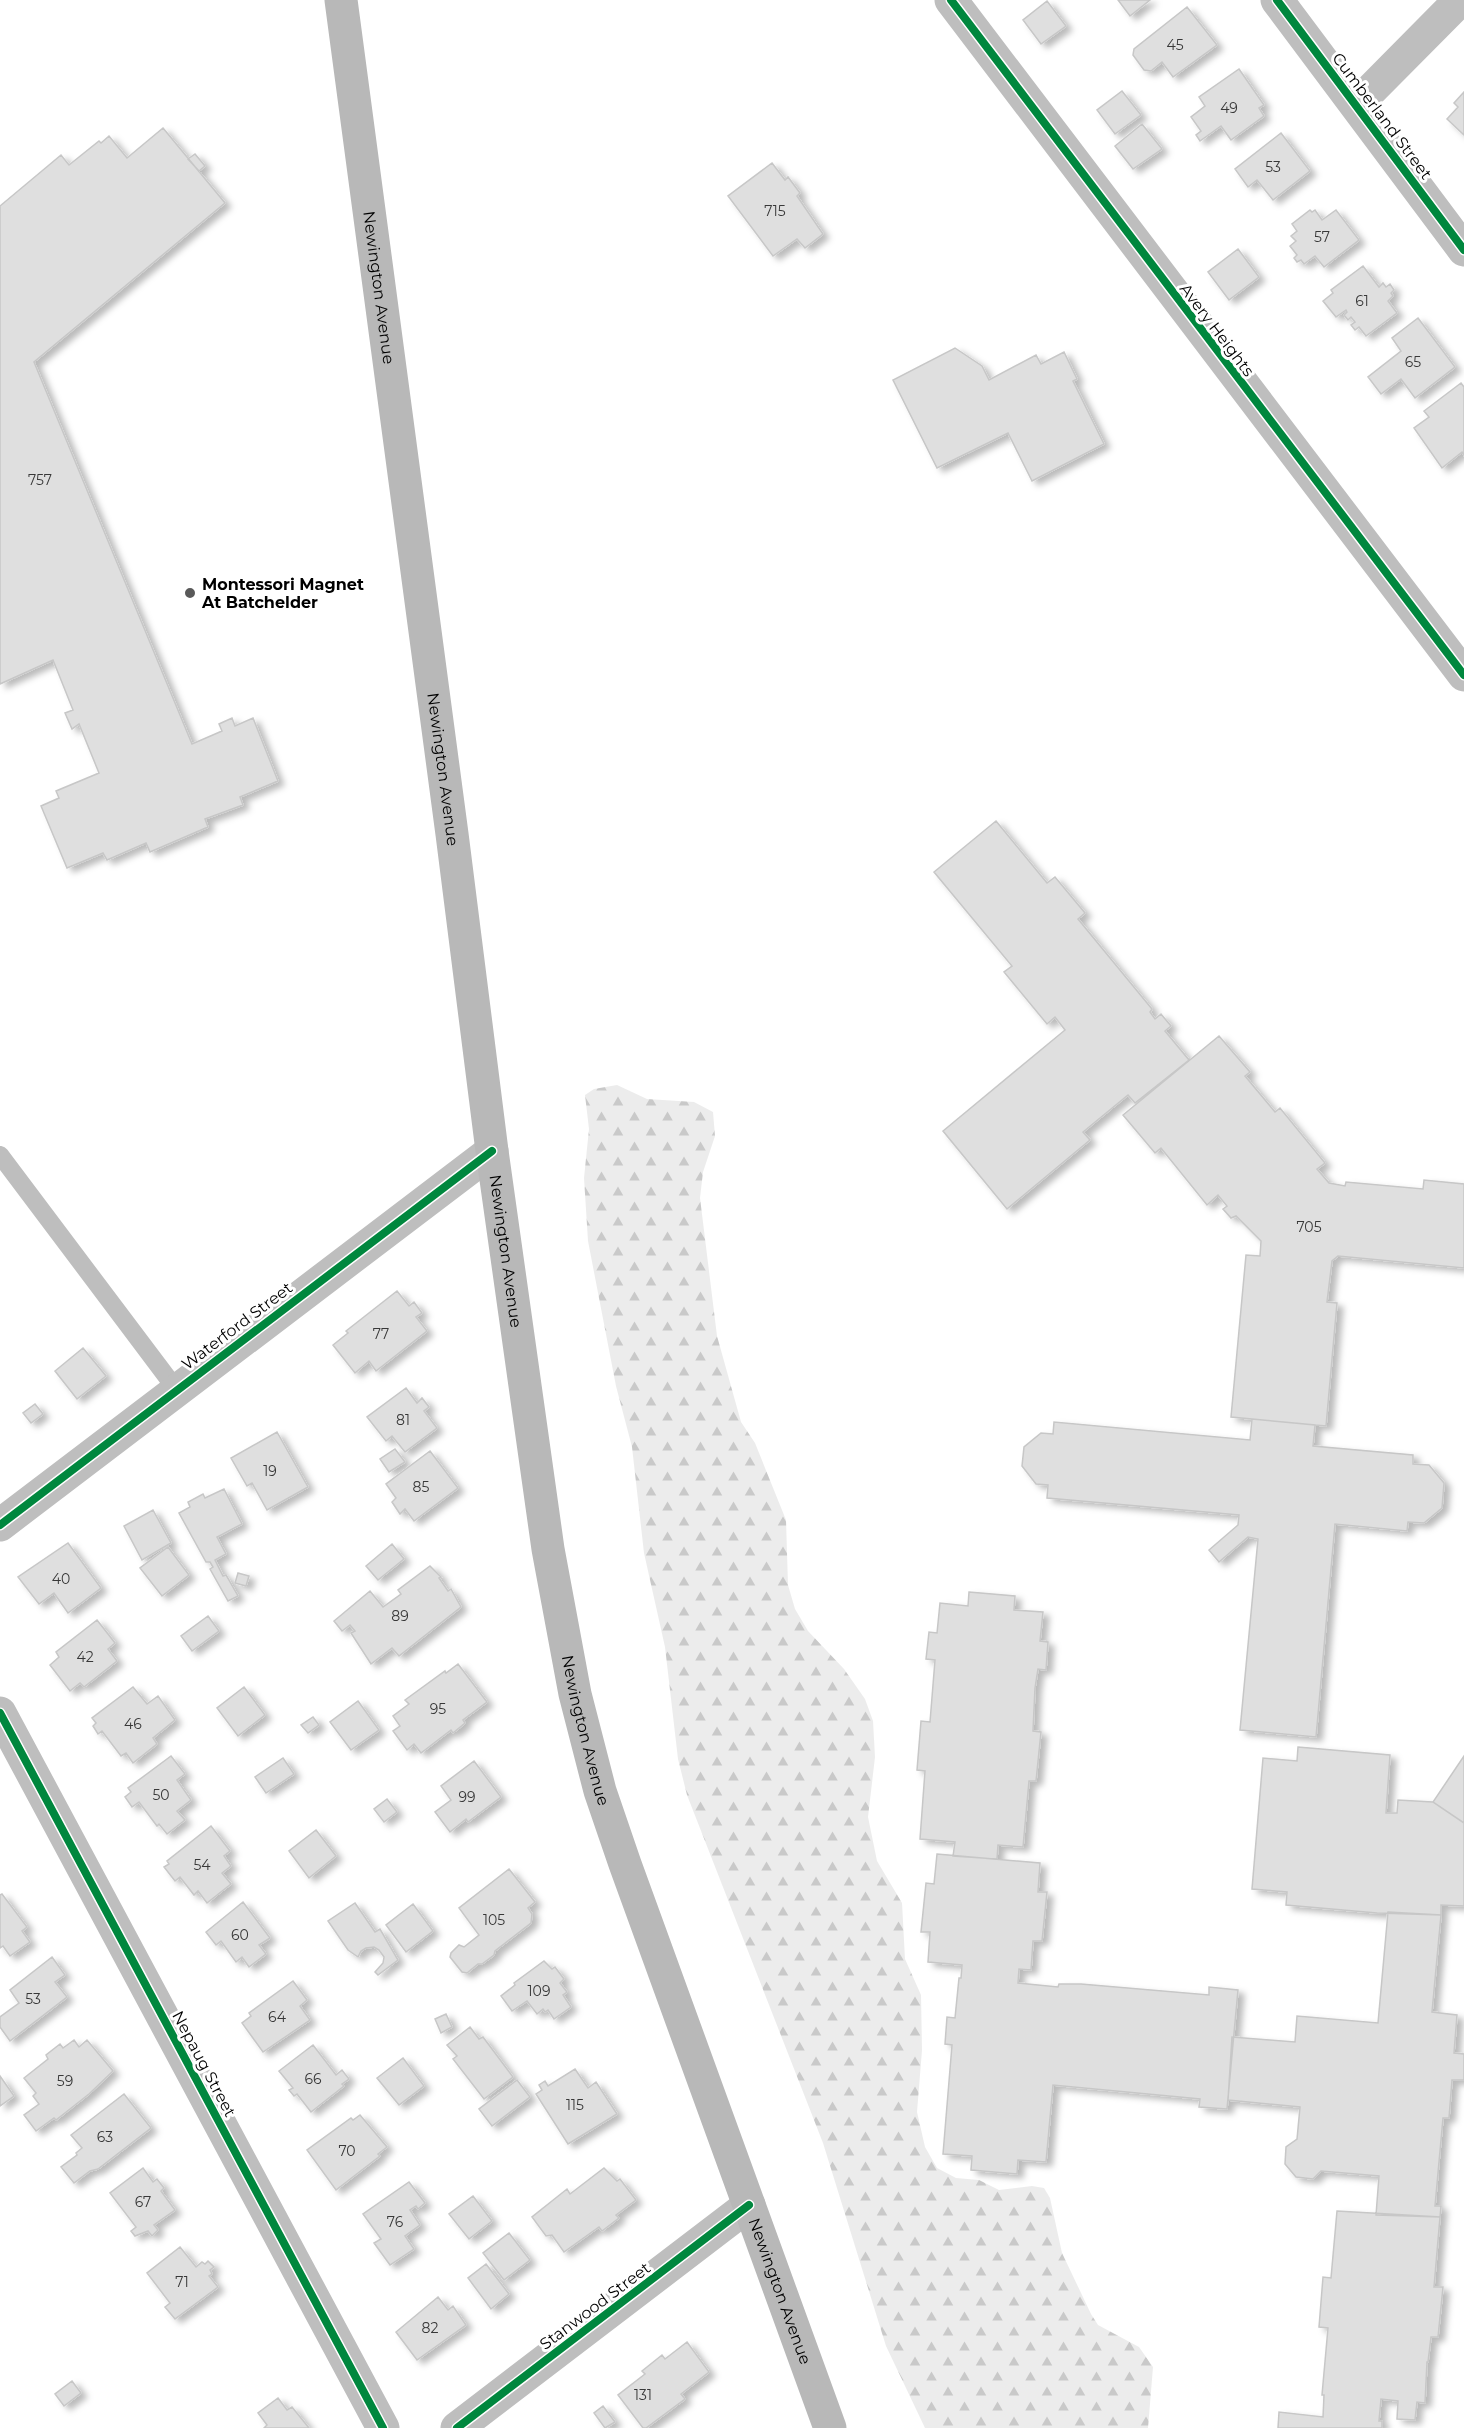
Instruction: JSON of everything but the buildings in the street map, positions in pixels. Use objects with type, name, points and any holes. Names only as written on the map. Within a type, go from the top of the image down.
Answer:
[{"type":"main road","name":"Newington Avenue","points":[[341,0],[451,822],[492,1151],[548,1549],[575,1694],[600,1791],[625,1864],[830,2428]]},
{"type":"street","name":"Avery Heights","points":[[951,0],[1464,675]]},
{"type":"street","name":"Cumberland Street","points":[[1277,0],[1464,250]]},
{"type":"street","points":[[1357,104],[1460,0]]},
{"type":"street","name":"Waterford Street","points":[[0,1525],[492,1151]]},
{"type":"street","name":"Nepaug Street","points":[[0,1713],[383,2428]]},
{"type":"street","name":"Stanwood Street","points":[[458,2428],[749,2205]]},
{"type":"lane","points":[[0,1155],[176,1389]]},
{"type":"green space","points":[[617,1085],[647,1099],[694,1102],[713,1112],[715,1136],[703,1172],[700,1198],[717,1336],[741,1422],[755,1443],[786,1520],[788,1585],[795,1609],[808,1631],[844,1669],[865,1699],[873,1721],[875,1757],[868,1817],[877,1861],[902,1903],[905,1959],[921,1995],[922,2050],[917,2112],[925,2147],[937,2168],[956,2178],[979,2180],[999,2190],[1032,2186],[1044,2188],[1050,2198],[1062,2253],[1091,2314],[1098,2325],[1139,2347],[1153,2367],[1148,2428],[925,2428],[886,2346],[823,2143],[687,1795],[678,1759],[665,1647],[644,1553],[632,1447],[616,1386],[588,1241],[584,1178],[589,1129],[585,1095],[594,1089]]},
{"type":"cycle path","points":[[951,0],[1464,675]]},
{"type":"cycle path","points":[[1277,0],[1464,250]]},
{"type":"cycle path","points":[[0,1525],[492,1151]]},
{"type":"cycle path","points":[[0,1713],[383,2428]]},
{"type":"cycle path","points":[[457,2428],[749,2205]]},
{"type":"place","name":"Montessori Magnet At Batchelder","points":[[190,593]]}]
